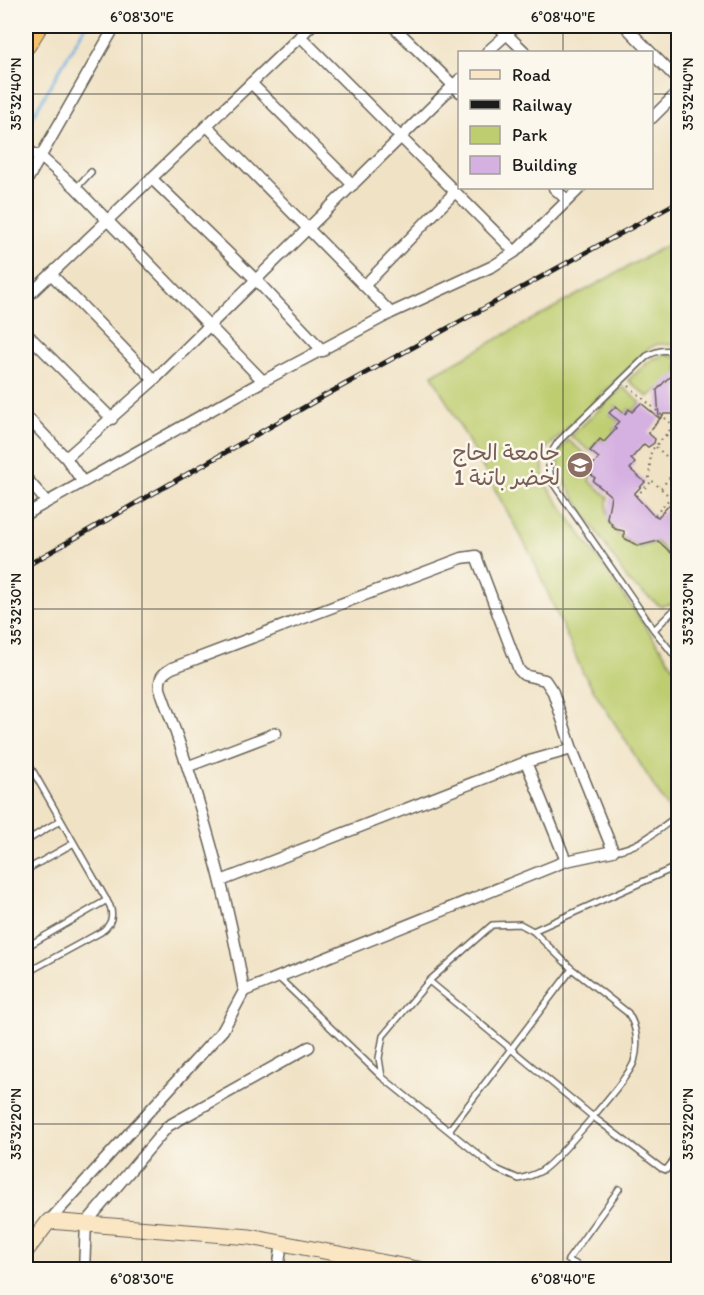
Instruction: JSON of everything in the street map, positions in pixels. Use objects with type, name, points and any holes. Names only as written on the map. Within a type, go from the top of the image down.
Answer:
[{"type":"highway","points":[[26,44],[37,26]]},
{"type":"street","points":[[26,182],[115,26]]},
{"type":"street","points":[[26,298],[311,26]]},
{"type":"street","points":[[66,458],[154,380],[401,137],[457,86],[393,26]]},
{"type":"street","points":[[488,51],[502,30],[516,26]]},
{"type":"street","points":[[625,26],[650,51]]},
{"type":"street","points":[[502,30],[524,51]]},
{"type":"street","points":[[300,36],[515,252]]},
{"type":"street","points":[[653,55],[678,80]]},
{"type":"street","points":[[251,83],[353,184]]},
{"type":"street","points":[[653,116],[678,92]]},
{"type":"street","points":[[207,126],[391,313]]},
{"type":"street","points":[[28,151],[41,157],[76,188],[263,381]]},
{"type":"street","points":[[151,178],[257,280],[323,351]]},
{"type":"street","points":[[555,189],[567,200]]},
{"type":"street","points":[[26,514],[263,381],[391,313],[493,266],[515,252],[579,189]]},
{"type":"street","points":[[364,286],[455,192]]},
{"type":"street","points":[[51,274],[154,380]]},
{"type":"street","points":[[26,333],[112,419]]},
{"type":"street","points":[[26,416],[66,458],[82,481]]},
{"type":"street","points":[[26,478],[46,501]]},
{"type":"street","points":[[26,1251],[49,1221],[223,1030],[244,991],[276,976],[566,861],[613,851],[572,748],[553,692],[545,680],[524,675],[519,670],[479,559],[470,555],[228,646],[162,675],[159,681],[160,689],[189,766],[231,920],[244,991]]},
{"type":"street","points":[[189,766],[276,733]]},
{"type":"street","points":[[220,881],[526,762],[572,748]]},
{"type":"street","points":[[526,762],[566,861]]},
{"type":"street","points":[[84,1269],[86,1223],[168,1126],[309,1047]]},
{"type":"street","points":[[49,1221],[282,1242],[393,1266],[423,1269]]},
{"type":"street","points":[[278,1269],[282,1242]]},
{"type":"lane","points":[[76,188],[91,172]]},
{"type":"lane","points":[[678,352],[656,351],[622,380],[558,442],[548,458],[551,480],[654,630],[678,660]]},
{"type":"lane","points":[[654,630],[678,606]]},
{"type":"lane","points":[[26,759],[107,900],[112,915],[107,928],[26,973]]},
{"type":"lane","points":[[613,851],[644,840],[678,815]]},
{"type":"lane","points":[[26,841],[61,820]]},
{"type":"lane","points":[[26,870],[74,843]]},
{"type":"lane","points":[[533,931],[678,866]]},
{"type":"lane","points":[[26,947],[107,900]]},
{"type":"lane","points":[[276,976],[382,1077],[450,1129],[496,1169],[507,1176],[519,1179],[543,1170],[592,1116],[633,1064],[634,1022],[628,1013],[572,969],[533,931],[520,924],[492,925],[429,981],[383,1036],[380,1058],[382,1077]]},
{"type":"lane","points":[[450,1129],[572,969]]},
{"type":"lane","points":[[429,981],[592,1116],[661,1168],[666,1170],[669,1168],[678,1155]]},
{"type":"lane","points":[[586,1269],[568,1260],[619,1190]]},
{"type":"path","points":[[622,380],[674,426]]},
{"type":"path","points":[[678,421],[651,451],[649,478],[678,504]]},
{"type":"path","points":[[666,435],[678,446]]},
{"type":"path","points":[[655,446],[678,467],[661,488]]},
{"type":"path","points":[[636,496],[652,481]]},
{"type":"path","points":[[656,515],[671,497]]},
{"type":"green space","name":"جامعة الحاج لخضر باتنة 1","points":[[678,239],[678,345],[657,344],[648,349],[542,453],[544,482],[678,673],[678,807],[671,813],[583,673],[531,555],[432,375]]},
{"type":"green space","points":[[665,355],[678,357],[678,374],[648,397],[628,380],[652,359]]},
{"type":"green space","points":[[623,387],[641,403],[632,412],[629,409],[625,414],[616,406],[610,414],[619,421],[607,445],[600,439],[590,451],[571,436]]},
{"type":"green space","points":[[568,440],[589,457],[591,463],[583,471],[591,478],[589,481],[608,497],[610,523],[619,535],[641,547],[657,542],[678,564],[677,603],[660,606],[629,582],[560,475],[558,454]]},
{"type":"building","points":[[678,373],[678,414],[664,414],[648,433],[655,439],[654,443],[648,447],[644,444],[631,459],[635,463],[630,469],[645,482],[634,494],[652,514],[658,517],[670,504],[678,511],[678,559],[658,541],[638,546],[624,538],[624,531],[615,529],[607,518],[611,496],[593,481],[595,478],[587,471],[599,458],[590,451],[600,439],[604,442],[616,429],[614,427],[619,421],[609,413],[616,406],[625,414],[629,409],[632,412],[641,403],[659,418],[657,390],[667,379]]},
{"type":"waterway","points":[[26,128],[85,26]]},
{"type":"railway","points":[[26,566],[324,396],[678,202]]},
{"type":"place","name":"جامعة الحاج لخضر باتنة 1","points":[[580,465]]}]
